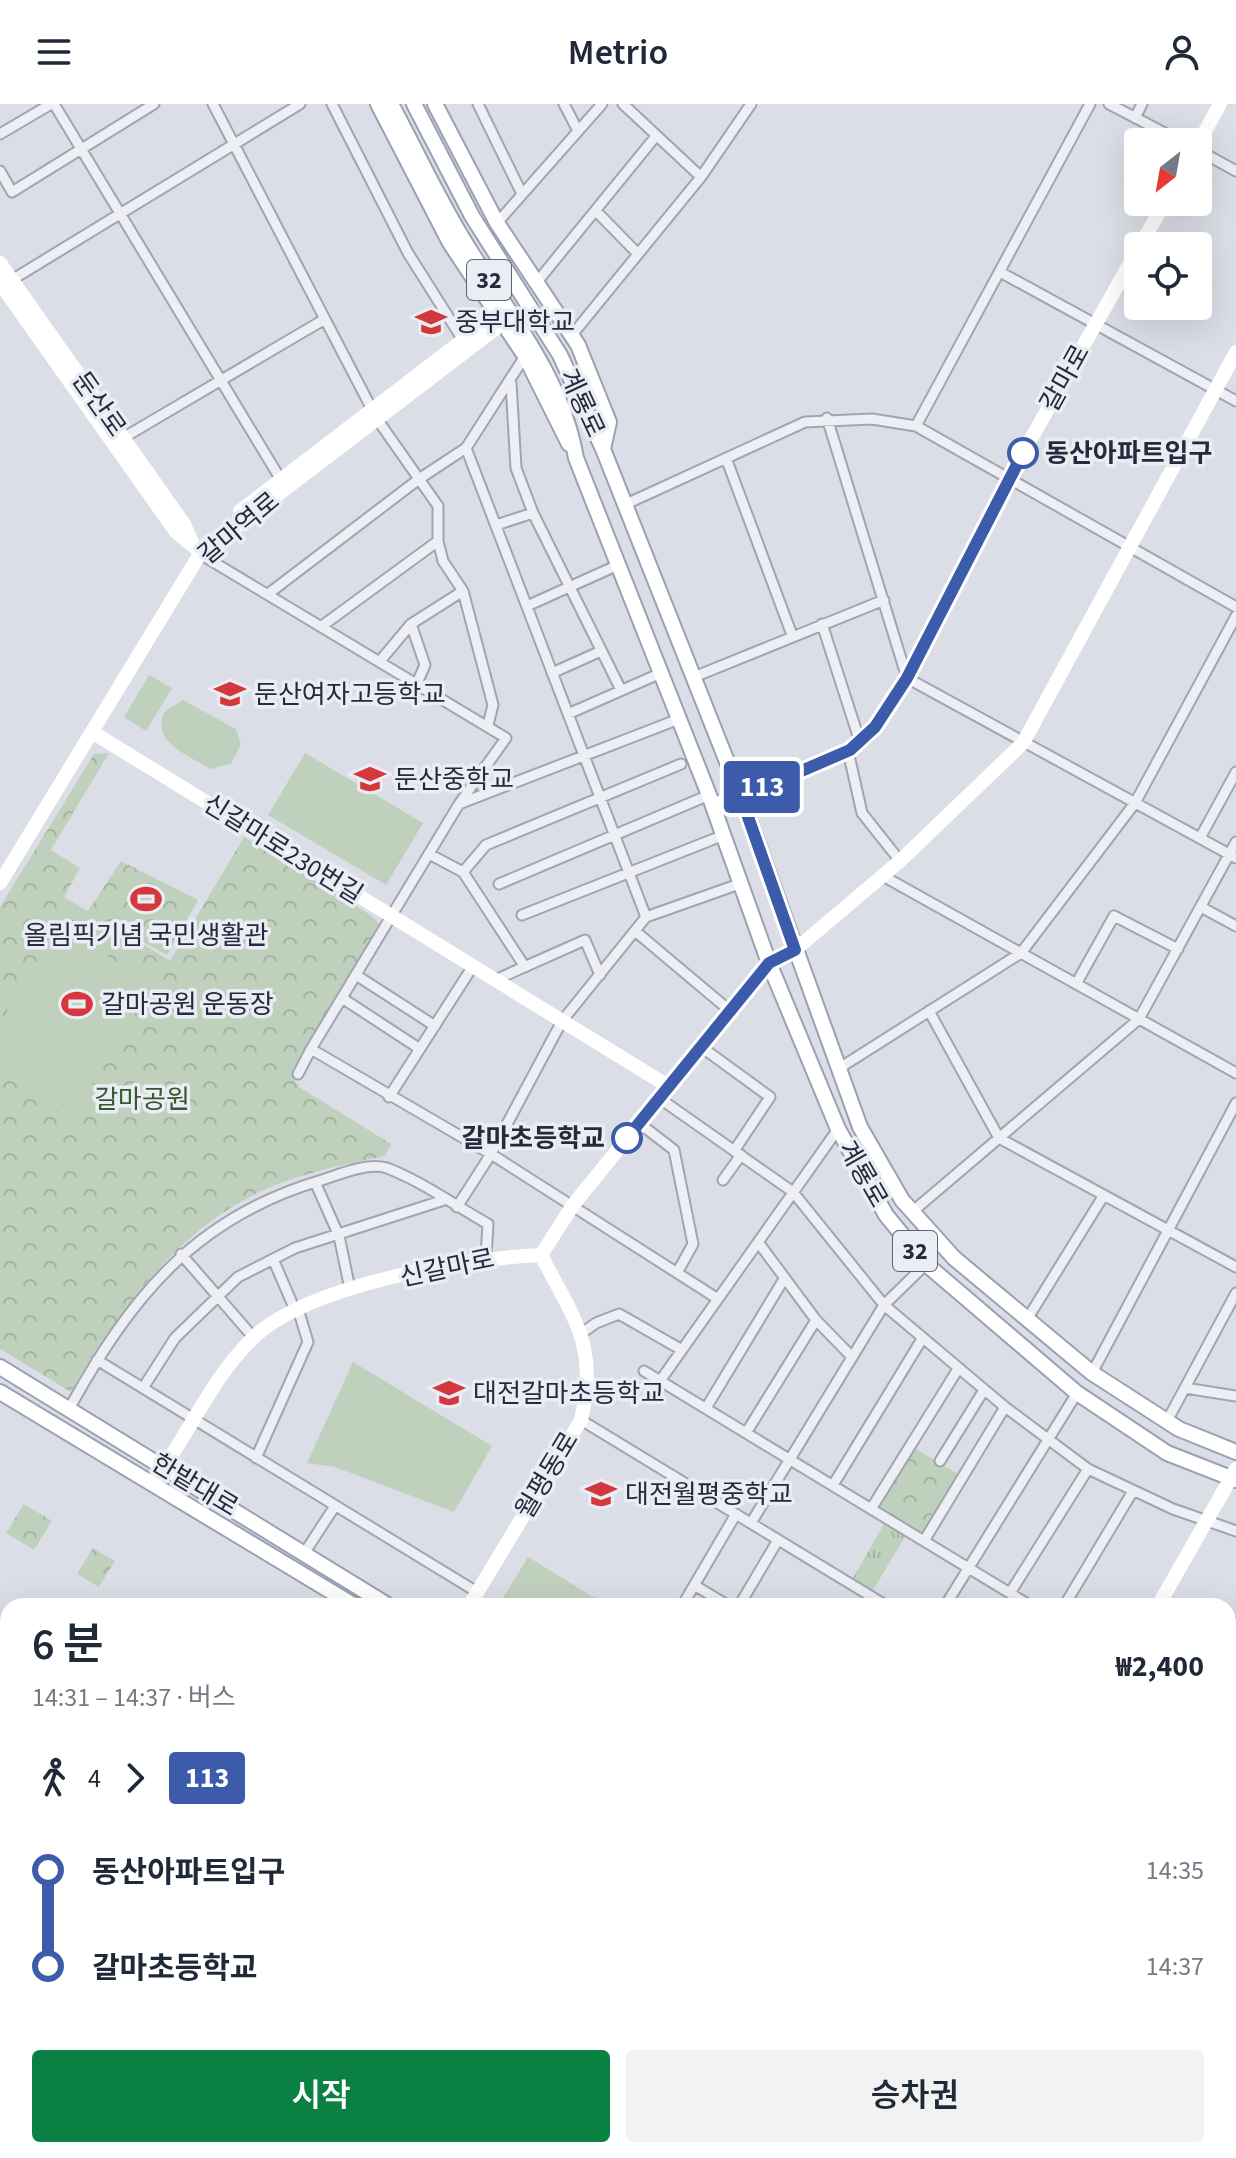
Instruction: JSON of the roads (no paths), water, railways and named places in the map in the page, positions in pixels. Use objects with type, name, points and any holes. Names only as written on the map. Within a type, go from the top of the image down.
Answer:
[{"type":"main road","name":"32","points":[[378,104],[450,243],[525,356],[576,458]]},
{"type":"main road","name":"계룡로","points":[[391,104],[464,242],[550,378],[570,424],[576,458],[724,835],[769,963],[838,1129],[886,1215],[926,1264],[1077,1393],[1167,1453],[1235,1476]]},
{"type":"main road","name":"계룡로","points":[[414,104],[472,216],[560,355],[603,449],[741,797],[860,1127],[912,1212],[954,1258],[1026,1321],[1092,1373],[1167,1421],[1236,1452]]},
{"type":"main road","name":"32","points":[[435,104],[497,223],[572,335],[609,422],[603,449]]},
{"type":"main road","points":[[1207,128],[1220,104]]},
{"type":"main road","name":"둔산로","points":[[0,263],[3,284],[176,532],[197,550]]},
{"type":"main road","name":"갈마로","points":[[711,801],[741,797],[854,746],[894,701],[1009,478],[1124,274]]},
{"type":"main road","name":"둔산로","points":[[3,284],[123,438],[184,524],[197,550]]},
{"type":"main road","name":"갈마역로","points":[[0,864],[197,550],[281,480],[374,414],[463,340],[500,318]]},
{"type":"main road","name":"갈마역로","points":[[0,883],[197,550],[500,318]]},
{"type":"main road","points":[[541,1255],[573,1205],[769,963],[795,950],[883,876],[1023,743],[1236,352]]},
{"type":"main road","name":"신갈마로230번길","points":[[92,732],[668,1086]]},
{"type":"main road","name":"신갈마로","points":[[153,1482],[253,1337],[297,1309],[350,1289],[486,1257],[541,1255]]},
{"type":"main road","name":"월평동로","points":[[474,1598],[581,1420],[589,1370],[582,1333],[541,1255]]},
{"type":"main road","name":"한밭대로","points":[[0,1367],[377,1598]]},
{"type":"main road","name":"한밭대로","points":[[0,1392],[342,1598]]},
{"type":"main road","points":[[1163,1598],[1235,1476]]},
{"type":"street","points":[[0,134],[52,104],[281,480]]},
{"type":"street","points":[[0,171],[12,192],[154,104]]},
{"type":"street","points":[[213,104],[374,414],[438,506],[438,541],[443,561],[463,591],[493,705],[488,725]]},
{"type":"street","points":[[3,284],[300,104]]},
{"type":"street","points":[[332,104],[408,253],[463,340]]},
{"type":"street","points":[[478,104],[522,194]]},
{"type":"street","points":[[564,104],[577,129]]},
{"type":"street","points":[[497,223],[602,104]]},
{"type":"street","points":[[623,104],[701,177]]},
{"type":"street","points":[[572,335],[701,177],[751,104]]},
{"type":"street","points":[[916,426],[1090,104]]},
{"type":"street","points":[[1109,104],[1155,128]]},
{"type":"street","points":[[1135,118],[1142,104]]},
{"type":"street","points":[[537,282],[656,136]]},
{"type":"street","points":[[1212,158],[1236,171]]},
{"type":"street","points":[[596,211],[638,254]]},
{"type":"street","points":[[1000,272],[1236,401]]},
{"type":"street","points":[[123,438],[325,319]]},
{"type":"street","points":[[268,594],[419,479],[466,448],[511,383],[525,356]]},
{"type":"street","points":[[511,383],[516,468],[533,513],[621,690]]},
{"type":"street","points":[[827,418],[907,678],[1233,856]]},
{"type":"street","points":[[624,505],[805,422],[827,418],[872,419],[916,426],[1236,607]]},
{"type":"street","points":[[466,448],[646,917]]},
{"type":"street","points":[[726,458],[792,635]]},
{"type":"street","points":[[496,525],[533,513]]},
{"type":"street","points":[[322,626],[438,541]]},
{"type":"street","points":[[197,550],[506,738],[459,804],[298,1074]]},
{"type":"street","points":[[527,606],[618,565]]},
{"type":"street","points":[[380,661],[411,624],[438,603],[463,591]]},
{"type":"street","points":[[694,677],[884,600]]},
{"type":"street","points":[[838,1069],[1021,953],[1135,803],[1236,616]]},
{"type":"street","points":[[411,624],[425,665],[417,683]]},
{"type":"street","points":[[822,624],[854,746],[862,813],[900,861]]},
{"type":"street","points":[[552,673],[601,651]]},
{"type":"street","points":[[568,714],[661,673]]},
{"type":"street","points":[[459,804],[679,719]]},
{"type":"street","points":[[463,872],[486,845],[681,764]]},
{"type":"street","points":[[1200,838],[1236,772]]},
{"type":"street","points":[[499,884],[615,835],[711,801]]},
{"type":"street","points":[[522,915],[630,875],[724,835]]},
{"type":"street","points":[[912,1212],[1139,1019],[1233,856],[1236,842]]},
{"type":"street","points":[[429,854],[463,872],[525,967]]},
{"type":"street","points":[[883,876],[1236,1073]]},
{"type":"street","points":[[457,1207],[491,1154],[562,1021],[646,917],[742,883]]},
{"type":"street","points":[[1201,907],[1236,926]]},
{"type":"street","points":[[1076,984],[1114,916],[1178,949]]},
{"type":"street","points":[[635,931],[729,1010]]},
{"type":"street","points":[[495,980],[585,940],[600,975]]},
{"type":"street","points":[[389,1097],[473,966]]},
{"type":"street","points":[[356,975],[435,1026]]},
{"type":"street","points":[[342,998],[420,1049]]},
{"type":"street","points":[[929,1011],[999,1138],[1236,1267]]},
{"type":"street","points":[[700,1046],[770,1097],[723,1180]]},
{"type":"street","points":[[311,1049],[491,1154],[718,1299]]},
{"type":"street","points":[[659,1098],[793,1192],[884,1305],[1005,1407],[1088,1469],[1133,1491],[1236,1531]]},
{"type":"street","points":[[1092,1373],[1236,1103]]},
{"type":"street","points":[[639,1123],[674,1150],[693,1244],[677,1273]]},
{"type":"street","points":[[660,1381],[838,1129]]},
{"type":"street","points":[[69,1409],[136,1302],[181,1254],[231,1217],[282,1191],[359,1169],[384,1167],[488,1224],[486,1257]]},
{"type":"street","points":[[315,1182],[339,1236],[350,1289]]},
{"type":"street","points":[[1026,1321],[1104,1195]]},
{"type":"street","points":[[143,1388],[175,1338],[238,1277],[295,1248],[444,1200]]},
{"type":"street","points":[[758,1242],[816,1320],[852,1357]]},
{"type":"street","points":[[181,1254],[253,1337]]},
{"type":"street","points":[[256,1458],[308,1342],[297,1309],[273,1259]]},
{"type":"street","points":[[751,1523],[884,1305],[926,1264]]},
{"type":"street","points":[[706,1408],[784,1279]]},
{"type":"street","points":[[1167,1421],[1236,1293]]},
{"type":"street","points":[[582,1333],[619,1314],[682,1350]]},
{"type":"street","points":[[746,1433],[816,1320]]},
{"type":"street","points":[[833,1485],[922,1339]]},
{"type":"street","points":[[97,1360],[477,1592]]},
{"type":"street","points":[[871,1509],[958,1369]]},
{"type":"street","points":[[644,1371],[1018,1598]]},
{"type":"street","points":[[1185,1388],[1236,1396]]},
{"type":"street","points":[[940,1461],[984,1390]]},
{"type":"street","points":[[950,1598],[1046,1437],[1077,1393]]},
{"type":"street","points":[[924,1541],[1005,1407]]},
{"type":"street","points":[[581,1420],[874,1598]]},
{"type":"street","points":[[1010,1593],[1088,1469]]},
{"type":"street","points":[[1069,1598],[1133,1491]]},
{"type":"street","points":[[305,1552],[335,1506]]},
{"type":"street","points":[[687,1598],[736,1514]]},
{"type":"street","points":[[744,1598],[778,1540]]},
{"type":"street","points":[[694,1585],[716,1598]]},
{"type":"place","name":"중부대학교","points":[[431,322]]},
{"type":"place","name":"동산아파트입구","points":[[1023,453]]},
{"type":"place","name":"둔산여자고등학교","points":[[230,694]]},
{"type":"place","name":"둔산중학교","points":[[370,779]]},
{"type":"place","name":"올림픽기념 국민생활관","points":[[146,899]]},
{"type":"place","name":"갈마공원 운동장","points":[[77,1004]]},
{"type":"place","name":"갈마초등학교","points":[[627,1138]]},
{"type":"place","name":"대전갈마초등학교","points":[[449,1393]]},
{"type":"place","name":"대전월평중학교","points":[[601,1494]]},
{"type":"park label","name":"갈마공원","points":[[142,1099]]}]
